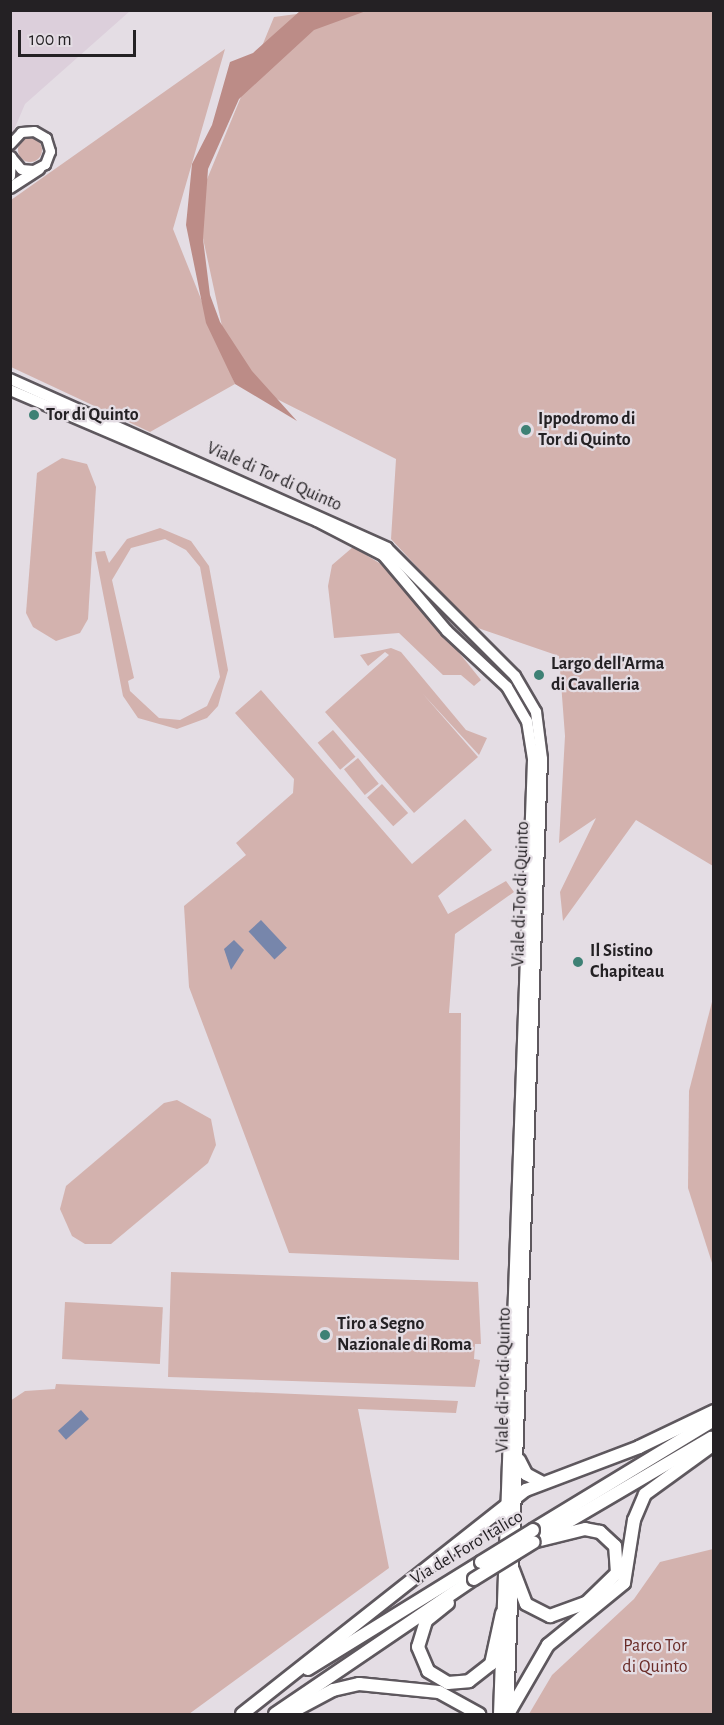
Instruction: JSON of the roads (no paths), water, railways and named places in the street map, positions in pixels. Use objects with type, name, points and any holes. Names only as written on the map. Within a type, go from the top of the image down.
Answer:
[{"type":"highway","points":[[243,1714],[400,1585],[517,1496],[541,1482],[639,1447],[714,1411]]},
{"type":"highway","name":"Via del Foro Italico","points":[[275,1714],[377,1640],[714,1420]]},
{"type":"highway","name":"Via del Foro Italico","points":[[243,1714],[374,1625],[406,1606],[481,1562],[534,1538],[714,1436]]},
{"type":"highway","points":[[508,1714],[548,1645],[625,1581],[634,1520],[645,1494],[714,1444]]},
{"type":"highway","points":[[519,1460],[526,1474],[541,1482]]},
{"type":"highway","points":[[513,1570],[526,1604],[550,1616],[586,1603],[617,1573],[615,1546],[600,1532],[585,1529],[534,1538]]},
{"type":"highway","points":[[472,1580],[421,1631],[418,1652],[428,1671],[454,1684],[481,1675],[494,1658],[502,1613]]},
{"type":"highway","points":[[288,1714],[320,1695],[359,1684],[439,1692],[479,1714]]},
{"type":"main road","points":[[10,176],[11,157]]},
{"type":"main road","points":[[10,188],[39,169]]},
{"type":"main road","name":"Viale di Tor di Quinto","points":[[10,379],[387,548],[515,676],[532,702],[542,759],[519,1460],[508,1714]]},
{"type":"main road","name":"Viale di Tor di Quinto","points":[[10,390],[317,521],[383,555],[447,631],[507,687],[525,714],[533,760],[499,1714]]},
{"type":"street","points":[[10,130],[34,131],[48,141],[48,159],[39,169],[21,169],[11,157]]},
{"type":"street","points":[[10,144],[21,132]]},
{"type":"water","points":[[261,920],[287,948],[274,959],[249,932]]},
{"type":"water","points":[[234,940],[244,950],[231,970],[224,949]]},
{"type":"water","points":[[81,1410],[89,1419],[66,1440],[58,1431]]},
{"type":"place","name":"Tor di Quinto","points":[[34,415]]},
{"type":"place","name":"Ippodromo di Tor di Quinto","points":[[526,430]]},
{"type":"place","name":"Largo dell'Arma di Cavalleria","points":[[539,675]]},
{"type":"place","name":"Il Sistino Chapiteau","points":[[578,962]]},
{"type":"place","name":"Tiro a Segno Nazionale di Roma","points":[[325,1335]]},
{"type":"park label","name":"Parco Tor di Quinto","points":[[655,1657]]}]
